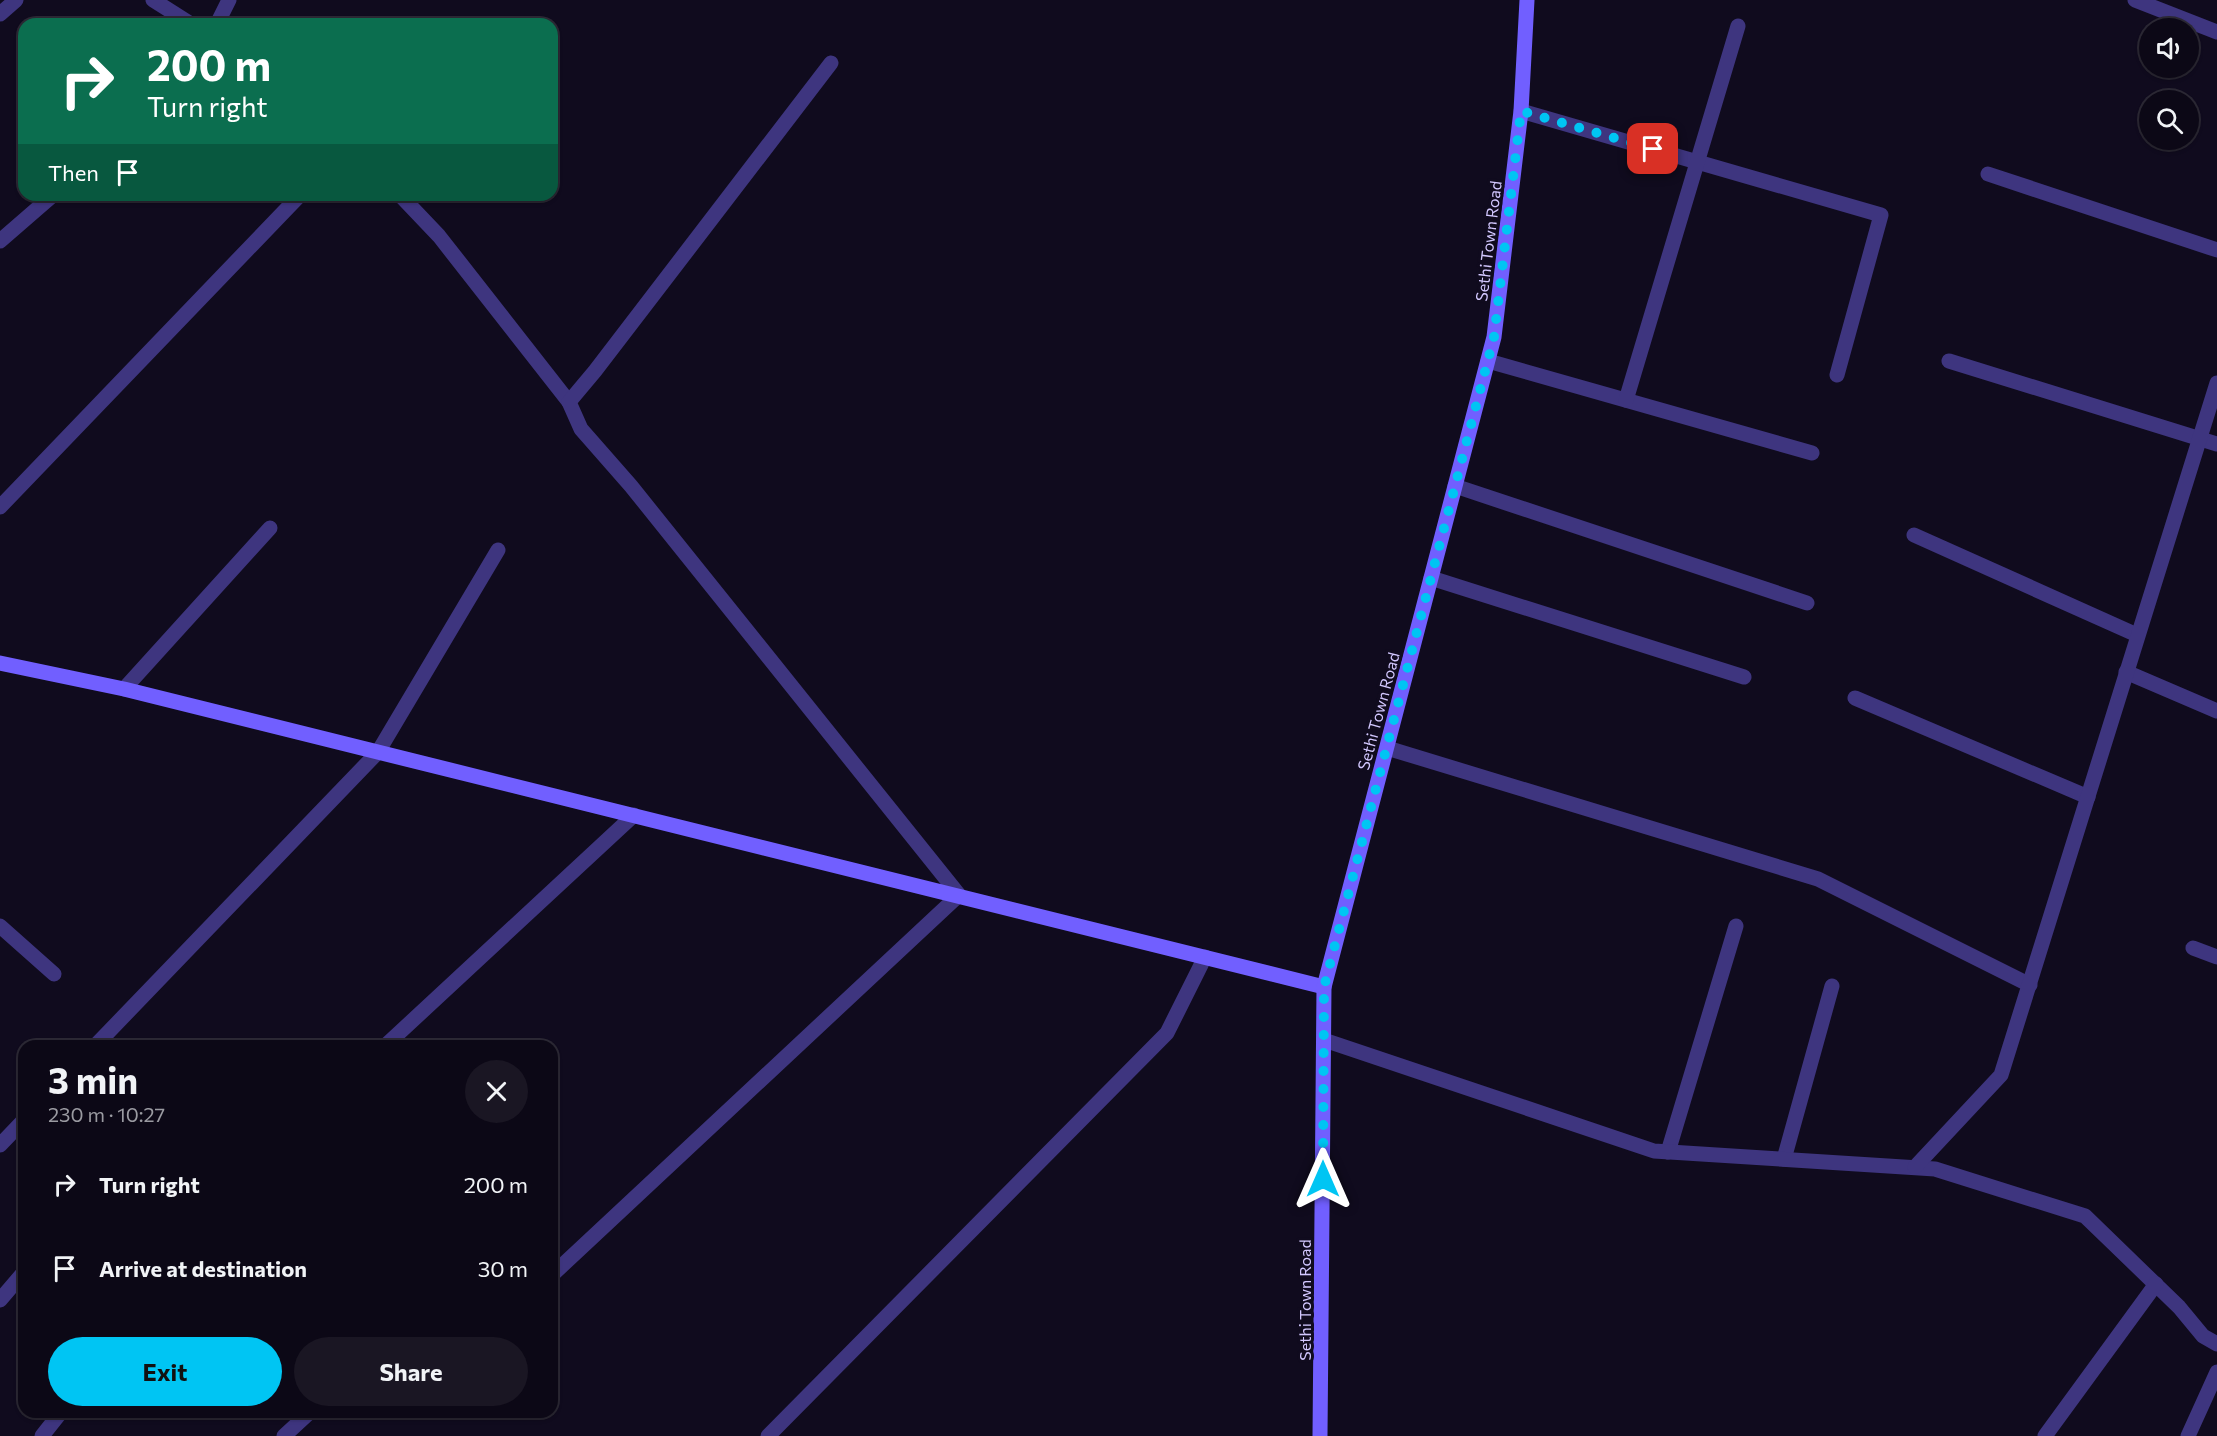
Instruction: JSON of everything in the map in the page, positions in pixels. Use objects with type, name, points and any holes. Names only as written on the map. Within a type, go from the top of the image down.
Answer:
[{"type":"street","points":[[0,14],[16,0]]},
{"type":"street","points":[[153,0],[182,18]]},
{"type":"street","points":[[220,18],[229,0]]},
{"type":"street","points":[[2135,0],[2217,32]]},
{"type":"street","name":"Sethi Town Road","points":[[1320,1436],[1324,987],[1494,337],[1521,111],[1524,1]]},
{"type":"street","points":[[1626,400],[1738,26]]},
{"type":"street","points":[[569,402],[831,63]]},
{"type":"street","points":[[1521,111],[1881,215],[1837,375]]},
{"type":"street","points":[[1988,174],[2217,250]]},
{"type":"street","points":[[0,242],[46,201]]},
{"type":"street","points":[[0,507],[294,201]]},
{"type":"street","points":[[406,201],[439,236],[569,402],[581,429],[631,486],[959,895]]},
{"type":"street","points":[[1488,361],[1812,453]]},
{"type":"street","points":[[1949,361],[2217,444]]},
{"type":"street","points":[[1915,1167],[2001,1075],[2217,382]]},
{"type":"street","points":[[1455,486],[1807,603]]},
{"type":"street","points":[[124,689],[270,528]]},
{"type":"street","points":[[1914,535],[2137,635]]},
{"type":"street","points":[[102,1040],[378,752],[498,550]]},
{"type":"street","points":[[1431,578],[1744,677]]},
{"type":"street","points":[[0,663],[124,689],[1324,987]]},
{"type":"street","points":[[2126,672],[2217,711]]},
{"type":"street","points":[[1855,698],[2088,797]]},
{"type":"street","points":[[1387,748],[1818,879],[2030,985]]},
{"type":"street","points":[[391,1040],[634,815]]},
{"type":"street","points":[[558,1269],[959,895]]},
{"type":"street","points":[[0,926],[54,974]]},
{"type":"street","points":[[1668,1152],[1736,926]]},
{"type":"street","points":[[2193,948],[2217,957]]},
{"type":"street","points":[[768,1436],[1167,1033],[1205,957]]},
{"type":"street","points":[[1784,1159],[1832,986]]},
{"type":"street","points":[[1324,1040],[1654,1151],[1935,1168],[2085,1216],[2180,1307],[2203,1336],[2217,1344]]},
{"type":"street","points":[[0,1145],[18,1126]]},
{"type":"street","points":[[0,1300],[18,1279]]},
{"type":"street","points":[[2045,1436],[2156,1284]]},
{"type":"street","points":[[2188,1436],[2217,1372]]},
{"type":"street","points":[[42,1436],[56,1418]]},
{"type":"street","points":[[284,1436],[304,1418]]},
{"type":"route","points":[[1323,1179],[1324,987],[1494,337],[1521,111],[1653,149]]}]
